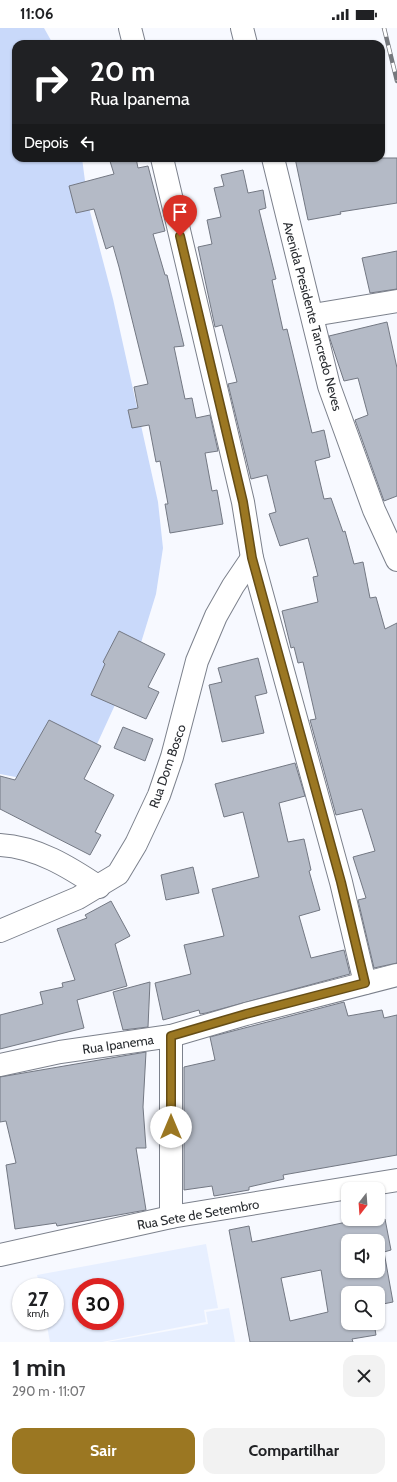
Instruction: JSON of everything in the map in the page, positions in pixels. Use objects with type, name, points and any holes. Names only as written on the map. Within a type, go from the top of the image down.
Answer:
[{"type":"street","points":[[130,28],[133,40]]},
{"type":"street","points":[[242,28],[245,40]]},
{"type":"street","points":[[163,162],[243,502],[252,558],[341,882],[365,983]]},
{"type":"street","name":"Avenida Presidente Tancredo Neves","points":[[273,162],[334,401],[374,510],[397,560]]},
{"type":"street","points":[[313,315],[397,301]]},
{"type":"street","name":"Rua Dom Bosco","points":[[0,931],[45,913],[99,886],[118,874],[136,844],[159,795],[172,756],[197,661],[216,616],[233,586],[252,558]]},
{"type":"street","points":[[0,845],[33,851],[51,858],[99,886]]},
{"type":"street","name":"Rua Ipanema","points":[[0,1065],[60,1052],[171,1036],[246,1014],[397,975]]},
{"type":"street","points":[[171,1036],[171,1217]]},
{"type":"street","name":"Rua Sete de Setembro","points":[[0,1255],[171,1217],[397,1180]]},
{"type":"shaded area","points":[[0,28],[44,28],[51,40],[12,40],[12,162],[83,162],[88,204],[113,299],[158,502],[163,548],[156,594],[136,659],[92,755],[37,781],[0,774]]},
{"type":"shaded area","points":[[206,1244],[218,1308],[204,1310],[206,1322],[102,1342],[50,1342],[48,1330],[64,1330],[64,1278],[38,1278],[37,1275]]},
{"type":"shaded area","points":[[229,1308],[235,1342],[107,1342],[208,1324],[206,1312]]},
{"type":"building","points":[[385,158],[397,158],[397,203],[340,212],[341,214],[308,220],[296,162],[385,162]]},
{"type":"building","points":[[110,162],[137,162],[138,168],[148,166],[165,231],[153,234],[165,275],[167,275],[184,346],[174,347],[185,399],[192,398],[196,418],[210,415],[218,451],[205,453],[212,491],[217,490],[223,524],[170,533],[165,504],[168,504],[160,461],[156,462],[149,425],[132,428],[128,410],[138,408],[134,387],[148,384],[119,267],[113,246],[106,249],[94,209],[76,213],[69,186],[114,174]]},
{"type":"building","points":[[243,170],[248,193],[263,190],[266,208],[259,210],[276,279],[272,280],[283,330],[287,329],[312,433],[324,430],[330,457],[315,461],[324,499],[331,498],[343,532],[345,531],[354,564],[363,562],[370,598],[376,597],[385,629],[397,623],[397,963],[374,968],[358,900],[366,898],[353,857],[375,851],[362,809],[336,815],[310,720],[316,719],[303,662],[298,663],[294,647],[291,648],[282,611],[318,602],[313,577],[318,576],[308,538],[280,546],[269,514],[276,512],[267,475],[251,479],[228,384],[237,382],[222,325],[215,327],[198,247],[212,244],[207,220],[221,217],[214,188],[224,186],[221,175]]},
{"type":"building","points":[[397,251],[397,289],[370,293],[362,258]]},
{"type":"building","points":[[387,322],[397,368],[397,496],[384,501],[355,420],[368,415],[358,378],[344,381],[329,336]]},
{"type":"building","points":[[119,631],[165,654],[148,687],[159,692],[146,719],[91,695],[105,664],[103,662]]},
{"type":"building","points":[[258,658],[267,693],[255,696],[264,733],[222,742],[209,685],[222,682],[218,668]]},
{"type":"building","points":[[49,720],[101,746],[84,779],[114,795],[95,832],[101,835],[90,855],[0,809],[0,776],[15,780]]},
{"type":"building","points":[[123,727],[153,739],[145,761],[114,748]]},
{"type":"building","points":[[295,763],[305,796],[279,803],[288,842],[304,839],[311,870],[309,871],[320,910],[299,916],[311,958],[344,950],[350,974],[206,1013],[200,1014],[199,1010],[163,1020],[155,983],[191,974],[184,945],[224,936],[212,889],[259,877],[243,812],[224,817],[215,784]]},
{"type":"building","points":[[193,867],[199,893],[166,900],[161,875]]},
{"type":"building","points":[[111,901],[130,936],[115,944],[127,986],[77,1000],[84,1028],[0,1049],[0,1015],[43,1004],[40,992],[63,987],[62,983],[75,980],[57,929],[87,918],[85,915]]},
{"type":"building","points":[[150,982],[148,1027],[123,1030],[113,992]]},
{"type":"building","points":[[344,1002],[348,1016],[382,1010],[384,1018],[397,1015],[397,1155],[283,1175],[284,1179],[249,1187],[249,1190],[214,1196],[212,1186],[184,1190],[184,1128],[187,1127],[184,1112],[184,1067],[215,1060],[210,1037]]},
{"type":"building","points":[[146,1052],[143,1107],[146,1148],[136,1148],[146,1210],[57,1226],[56,1223],[15,1229],[6,1165],[16,1163],[6,1121],[0,1122],[0,1077]]},
{"type":"building","points":[[385,1219],[391,1250],[385,1252],[385,1234],[341,1234],[341,1278],[385,1278],[385,1258],[393,1302],[385,1304],[385,1286],[341,1286],[341,1330],[375,1330],[376,1335],[352,1339],[353,1342],[250,1342],[229,1230],[249,1226],[252,1242],[341,1223],[341,1226],[385,1226]],"holes":[[[321,1270],[328,1312],[290,1321],[281,1278]]]},
{"type":"railway","points":[[384,28],[397,81]]},
{"type":"route","points":[[171,1127],[171,1036],[246,1014],[365,983],[341,882],[252,558],[243,502],[205,336],[180,236]]}]
